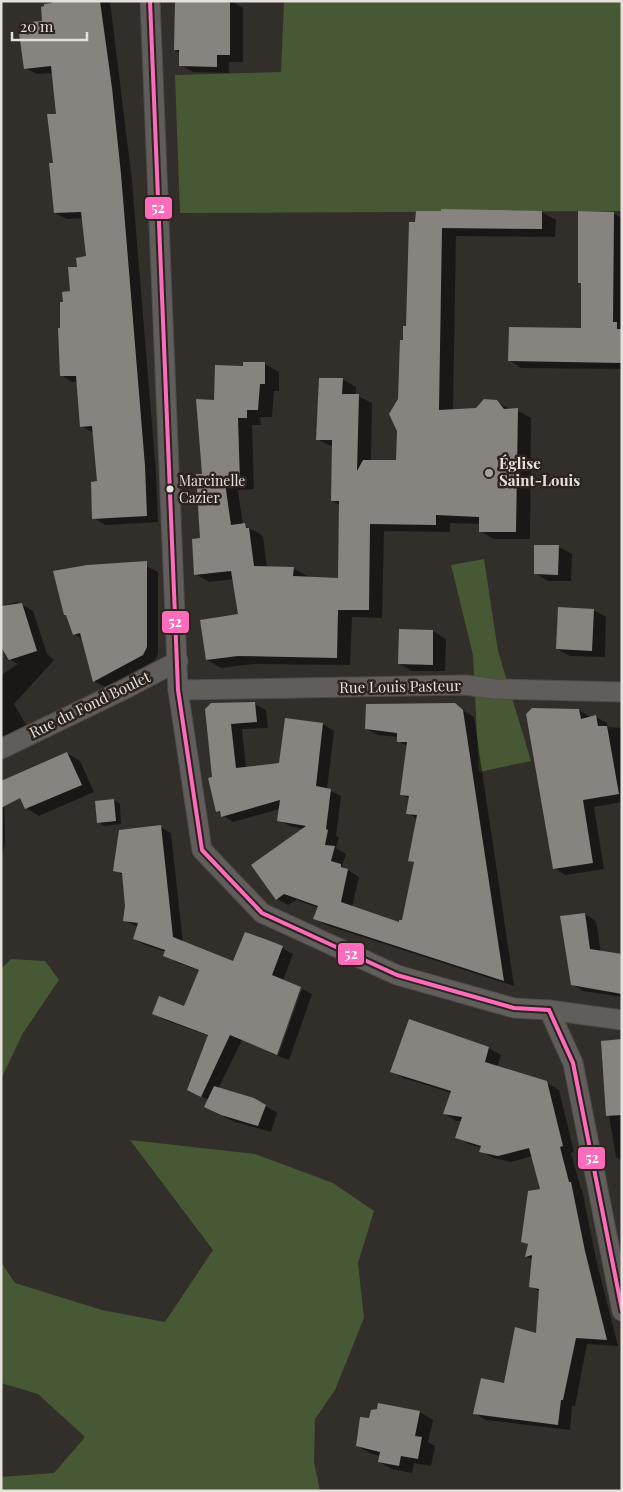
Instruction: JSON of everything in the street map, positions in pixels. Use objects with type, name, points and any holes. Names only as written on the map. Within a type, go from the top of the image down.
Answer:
[{"type":"street","points":[[150,1],[178,690],[202,850],[262,913],[397,975],[514,1008],[549,1010],[622,1020]]},
{"type":"street","name":"Rue du Fond Boulet","points":[[1,749],[178,661]]},
{"type":"street","name":"Rue Louis Pasteur","points":[[178,690],[466,685],[494,689],[622,692]]},
{"type":"street","points":[[549,1010],[572,1064],[622,1311]]},
{"type":"green space","points":[[284,1],[622,1],[622,211],[180,213],[175,75],[281,72]]},
{"type":"green space","points":[[484,559],[498,651],[531,761],[479,772],[473,655],[451,565]]},
{"type":"green space","points":[[11,959],[45,961],[59,980],[23,1033],[1,1079],[1,969]]},
{"type":"green space","points":[[130,1140],[255,1154],[333,1183],[374,1211],[358,1263],[364,1318],[335,1390],[315,1419],[314,1462],[320,1491],[1,1491],[1,1477],[54,1473],[85,1437],[38,1394],[1,1383],[1,1262],[15,1283],[102,1310],[165,1322],[213,1250]]},
{"type":"building","points":[[51,1],[100,1],[121,174],[145,466],[147,516],[92,519],[91,482],[97,481],[92,426],[80,427],[76,376],[60,376],[58,328],[60,328],[60,302],[63,302],[62,292],[70,291],[68,267],[77,267],[76,258],[86,256],[81,212],[54,213],[49,163],[53,163],[47,114],[56,114],[51,66],[24,69],[19,33],[31,31],[30,22],[42,21],[41,7],[44,4],[52,3]]},
{"type":"building","points":[[175,1],[230,1],[230,55],[217,55],[217,67],[179,66],[179,50],[174,50]]},
{"type":"building","points":[[441,209],[542,211],[542,229],[442,228],[439,410],[476,408],[484,399],[497,400],[504,409],[518,408],[516,532],[479,532],[479,517],[436,515],[436,525],[370,524],[369,610],[338,610],[337,658],[238,656],[206,660],[200,620],[238,614],[231,571],[194,575],[192,539],[200,538],[196,474],[202,474],[196,399],[214,400],[215,365],[243,366],[243,362],[265,362],[265,384],[260,384],[258,410],[247,410],[247,418],[238,418],[240,481],[225,483],[231,525],[245,523],[246,528],[249,528],[254,566],[294,567],[293,576],[338,578],[339,501],[331,501],[332,440],[316,440],[319,378],[343,378],[342,394],[359,394],[357,471],[363,460],[396,460],[397,431],[389,414],[398,399],[400,340],[403,340],[403,326],[406,326],[409,222],[415,222],[416,211],[441,211]]},
{"type":"building","points":[[578,211],[614,212],[613,322],[617,322],[617,329],[622,329],[622,363],[508,361],[509,327],[581,328],[581,283],[578,283]]},
{"type":"building","points":[[534,545],[559,545],[558,575],[534,574]]},
{"type":"building","points":[[147,561],[147,647],[143,655],[93,682],[80,633],[73,635],[66,615],[64,615],[53,571],[87,565]]},
{"type":"building","points":[[22,603],[37,651],[9,660],[1,647],[1,606]]},
{"type":"building","points":[[558,607],[594,609],[592,651],[556,649]]},
{"type":"building","points":[[399,629],[433,630],[433,665],[398,664]]},
{"type":"building","points":[[255,702],[257,722],[231,724],[236,768],[279,763],[285,718],[323,723],[316,786],[331,789],[325,845],[335,846],[331,861],[341,864],[341,867],[348,869],[341,902],[399,922],[399,920],[402,920],[414,862],[408,861],[417,815],[406,814],[409,796],[400,795],[407,742],[397,742],[397,733],[365,729],[366,704],[455,703],[463,710],[504,981],[313,919],[318,906],[284,894],[276,900],[251,865],[306,826],[277,821],[280,800],[221,817],[220,811],[216,812],[208,778],[212,777],[205,709],[211,703]]},
{"type":"building","points":[[532,708],[579,709],[581,719],[596,715],[598,726],[607,726],[619,794],[583,800],[593,863],[553,869],[526,714]]},
{"type":"building","points":[[67,752],[82,785],[25,809],[20,798],[1,808],[1,781]]},
{"type":"building","points":[[114,799],[116,821],[97,823],[95,801]]},
{"type":"building","points":[[161,825],[173,937],[233,961],[245,932],[283,946],[272,975],[301,987],[277,1055],[230,1035],[201,1097],[187,1090],[208,1035],[152,1014],[159,996],[184,1006],[199,970],[163,956],[165,950],[133,939],[138,923],[123,921],[125,906],[122,873],[113,871],[119,830]]},
{"type":"building","points":[[585,913],[590,949],[622,954],[622,994],[571,985],[560,916]]},
{"type":"building","points":[[409,1019],[489,1047],[485,1062],[547,1081],[563,1146],[560,1147],[569,1182],[571,1182],[585,1251],[607,1340],[576,1338],[563,1400],[561,1400],[558,1425],[473,1414],[481,1378],[504,1383],[515,1327],[536,1333],[539,1289],[529,1287],[532,1255],[525,1257],[528,1244],[521,1242],[528,1191],[540,1189],[529,1148],[498,1156],[479,1152],[481,1146],[455,1138],[462,1117],[443,1114],[451,1091],[390,1072]]},
{"type":"building","points":[[622,1039],[622,1115],[606,1116],[601,1041]]},
{"type":"building","points":[[214,1086],[254,1098],[266,1105],[258,1126],[221,1115],[204,1107]]},
{"type":"building","points":[[378,1403],[420,1411],[415,1436],[422,1437],[418,1459],[401,1456],[399,1466],[378,1462],[380,1452],[356,1446],[360,1417],[369,1418],[371,1410],[377,1409]]},
{"type":"transit line","name":"52","points":[[150,1],[178,690],[202,850],[262,913],[397,975],[514,1008],[549,1010]]},
{"type":"transit line","name":"52","points":[[549,1010],[573,1063],[622,1310]]},
{"type":"place","name":"Église Saint-Louis","points":[[489,473]]},
{"type":"place","name":"Marcinelle Cazier","points":[[170,489]]}]
